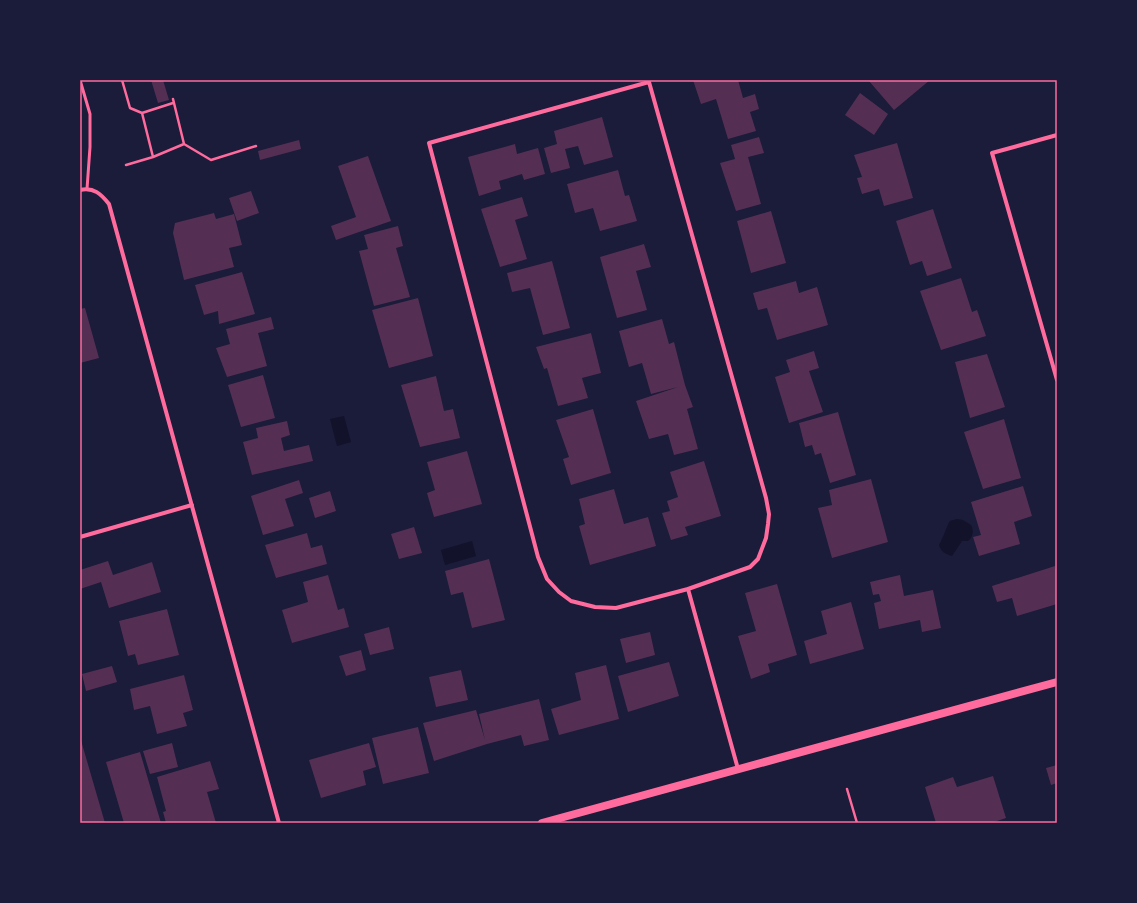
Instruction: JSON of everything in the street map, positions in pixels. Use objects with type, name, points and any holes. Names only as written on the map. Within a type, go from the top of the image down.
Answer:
[{"type":"main road","points":[[542,823],[1057,682]]},
{"type":"street","points":[[649,82],[766,498],[769,514],[766,538],[758,559],[750,567],[688,590],[616,608],[595,607],[571,601],[559,592],[547,579],[536,550],[429,143],[649,82]]},
{"type":"street","points":[[1057,135],[992,153],[1057,380]]},
{"type":"street","points":[[80,190],[87,189],[101,194],[109,204],[279,823]]},
{"type":"street","points":[[80,537],[192,505]]},
{"type":"street","points":[[688,590],[738,769]]},
{"type":"lane","points":[[80,80],[90,114],[90,147],[87,189]]},
{"type":"path","points":[[122,80],[130,108],[142,113],[173,103]]},
{"type":"path","points":[[173,99],[184,144],[211,160],[256,146]]},
{"type":"path","points":[[142,113],[153,157]]},
{"type":"path","points":[[126,165],[153,157],[184,144]]},
{"type":"path","points":[[847,789],[857,823]]},
{"type":"shaded area","points":[[344,416],[351,442],[337,446],[330,419]]},
{"type":"shaded area","points":[[957,519],[963,520],[971,525],[972,534],[968,541],[962,541],[952,556],[944,552],[939,545],[950,521]]},
{"type":"shaded area","points":[[472,541],[476,556],[445,565],[441,550]]},
{"type":"building","points":[[151,80],[163,80],[169,100],[158,103]]},
{"type":"building","points":[[693,80],[738,80],[743,98],[755,94],[759,109],[750,112],[756,131],[728,139],[716,99],[701,104]]},
{"type":"building","points":[[930,80],[894,110],[869,81]]},
{"type":"building","points":[[860,93],[888,114],[874,135],[845,115]]},
{"type":"building","points":[[602,117],[613,157],[584,165],[578,146],[565,149],[570,168],[551,173],[544,148],[557,144],[554,131]]},
{"type":"building","points":[[759,137],[764,153],[748,157],[761,204],[736,211],[720,163],[735,159],[731,145]]},
{"type":"building","points":[[299,140],[301,149],[260,160],[258,151]]},
{"type":"building","points":[[897,143],[913,198],[884,206],[879,189],[862,194],[857,178],[862,177],[854,155]]},
{"type":"building","points":[[515,144],[517,154],[538,148],[545,174],[524,180],[522,174],[499,181],[501,189],[479,196],[468,157]]},
{"type":"building","points":[[368,156],[391,221],[336,240],[331,226],[356,217],[338,166]]},
{"type":"building","points":[[618,170],[625,196],[629,195],[637,221],[600,231],[593,208],[575,213],[567,184]]},
{"type":"building","points":[[251,191],[259,213],[237,221],[229,198]]},
{"type":"building","points":[[522,197],[528,216],[515,220],[527,259],[500,267],[481,209]]},
{"type":"building","points":[[933,209],[952,268],[927,276],[922,261],[910,265],[896,221]]},
{"type":"building","points":[[771,211],[786,263],[751,273],[737,221]]},
{"type":"building","points":[[214,213],[216,219],[234,214],[242,245],[229,248],[234,267],[184,280],[173,233],[175,223]]},
{"type":"building","points":[[398,226],[403,246],[396,248],[410,297],[374,306],[359,251],[368,249],[364,235]]},
{"type":"building","points":[[644,244],[651,267],[636,271],[647,310],[617,318],[600,257]]},
{"type":"building","points":[[552,261],[570,328],[543,335],[530,288],[512,292],[507,273]]},
{"type":"building","points":[[242,272],[255,314],[219,324],[218,311],[204,315],[195,285]]},
{"type":"building","points":[[961,278],[972,312],[977,310],[986,336],[941,350],[920,291]]},
{"type":"building","points":[[796,281],[799,293],[817,287],[828,325],[777,340],[767,308],[758,310],[753,293]]},
{"type":"building","points":[[418,298],[433,356],[389,368],[372,310]]},
{"type":"building","points":[[85,308],[99,358],[80,363],[80,309]]},
{"type":"building","points":[[271,317],[274,329],[258,333],[267,366],[227,377],[216,348],[230,344],[226,329]]},
{"type":"building","points":[[662,319],[669,344],[674,342],[685,385],[693,407],[687,409],[698,449],[674,455],[668,434],[649,439],[636,401],[678,387],[651,394],[642,363],[629,367],[619,331]]},
{"type":"building","points":[[591,333],[601,373],[582,378],[588,398],[558,406],[547,368],[544,369],[536,347]]},
{"type":"building","points":[[814,351],[819,368],[809,371],[823,412],[789,423],[775,377],[790,372],[786,360]]},
{"type":"building","points":[[987,354],[1005,407],[970,418],[955,362]]},
{"type":"building","points":[[263,375],[275,418],[241,427],[228,385]]},
{"type":"building","points":[[436,376],[444,411],[453,409],[460,438],[420,447],[401,385]]},
{"type":"building","points":[[593,409],[611,473],[571,485],[563,459],[569,457],[556,420]]},
{"type":"building","points":[[838,412],[856,475],[830,483],[821,453],[815,455],[812,445],[805,447],[799,423]]},
{"type":"building","points":[[1004,419],[1021,478],[983,489],[964,432]]},
{"type":"building","points":[[287,421],[290,435],[281,438],[284,451],[309,445],[313,461],[252,475],[243,442],[258,438],[256,428]]},
{"type":"building","points":[[467,451],[482,504],[434,517],[427,493],[435,490],[427,462]]},
{"type":"building","points":[[704,461],[721,516],[685,527],[688,535],[671,540],[662,513],[670,511],[667,501],[678,497],[670,472]]},
{"type":"building","points":[[871,479],[888,542],[832,558],[818,508],[832,505],[829,490]]},
{"type":"building","points":[[299,480],[303,493],[285,499],[294,526],[263,535],[251,496]]},
{"type":"building","points":[[1023,486],[1032,516],[1014,522],[1020,544],[979,556],[973,537],[981,535],[971,502]]},
{"type":"building","points":[[614,489],[624,524],[648,517],[656,546],[590,565],[579,526],[585,524],[579,499]]},
{"type":"building","points":[[330,491],[336,511],[315,518],[309,498]]},
{"type":"building","points":[[414,527],[422,553],[399,559],[391,534]]},
{"type":"building","points":[[307,533],[311,548],[322,545],[327,564],[276,578],[265,545]]},
{"type":"building","points":[[489,559],[505,620],[472,628],[463,592],[451,595],[445,571]]},
{"type":"building","points":[[108,561],[113,575],[152,562],[161,592],[109,608],[101,582],[80,589],[80,570]]},
{"type":"building","points":[[1055,566],[1057,574],[1057,604],[1017,616],[1012,598],[997,602],[992,586]]},
{"type":"building","points":[[328,575],[338,610],[344,608],[349,627],[292,643],[282,610],[308,602],[303,582]]},
{"type":"building","points":[[900,575],[904,596],[933,590],[941,628],[922,632],[920,620],[879,629],[874,603],[881,601],[879,594],[873,595],[870,582]]},
{"type":"building","points":[[777,584],[797,655],[768,664],[770,672],[751,679],[738,636],[756,631],[745,593]]},
{"type":"building","points":[[851,602],[864,649],[810,664],[804,641],[827,634],[821,611]]},
{"type":"building","points":[[167,609],[179,655],[138,665],[135,654],[128,656],[119,621]]},
{"type":"building","points":[[389,627],[394,649],[370,655],[364,634]]},
{"type":"building","points":[[650,632],[655,655],[626,663],[620,639]]},
{"type":"building","points":[[361,650],[366,670],[346,676],[339,656]]},
{"type":"building","points":[[669,662],[679,696],[628,712],[618,676]]},
{"type":"building","points":[[606,665],[619,719],[559,735],[551,709],[581,700],[575,673]]},
{"type":"building","points":[[112,666],[117,682],[86,691],[82,674]]},
{"type":"building","points":[[461,670],[468,700],[436,707],[429,677]]},
{"type":"building","points":[[184,675],[193,710],[183,713],[187,726],[157,734],[150,706],[134,710],[130,689]]},
{"type":"building","points":[[539,699],[549,740],[524,746],[521,735],[434,761],[423,723],[476,710],[485,740],[479,714]]},
{"type":"building","points":[[418,727],[429,773],[383,784],[372,738]]},
{"type":"building","points":[[80,737],[105,823],[80,823]]},
{"type":"building","points":[[172,743],[178,767],[150,774],[143,751]]},
{"type":"building","points":[[369,743],[376,767],[363,771],[366,785],[321,798],[309,760]]},
{"type":"building","points":[[140,752],[161,823],[124,823],[106,762]]},
{"type":"building","points":[[210,761],[219,789],[207,792],[216,823],[166,823],[163,812],[166,811],[157,777]]},
{"type":"building","points":[[1057,765],[1057,783],[1051,785],[1046,768]]},
{"type":"building","points":[[993,776],[1006,818],[991,823],[936,823],[925,787],[953,777],[957,787]]}]
